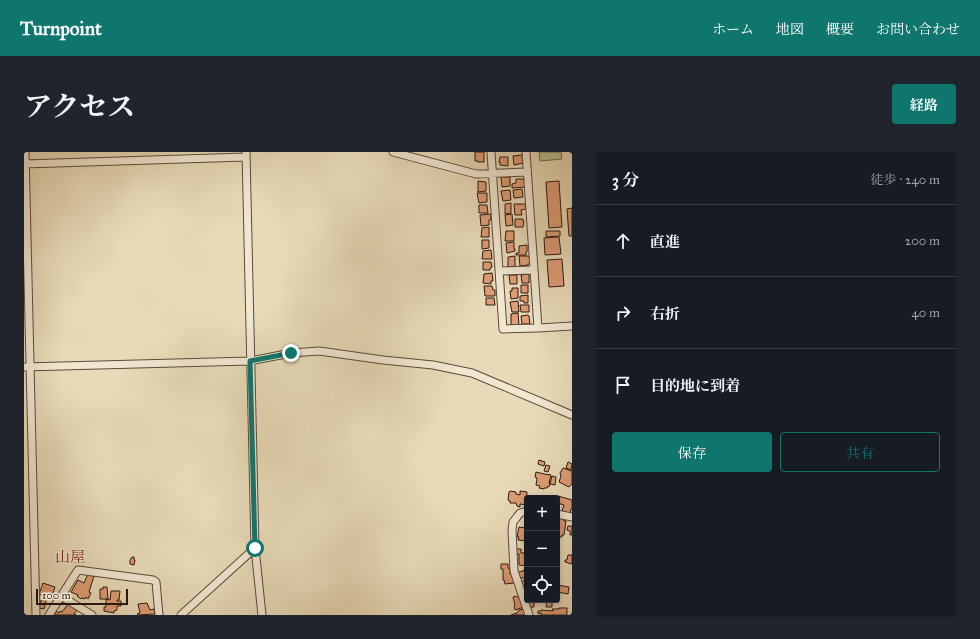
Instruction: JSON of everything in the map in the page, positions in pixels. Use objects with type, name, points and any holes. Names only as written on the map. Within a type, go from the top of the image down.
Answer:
[{"type":"street","points":[[24,152],[27,367],[36,612],[47,615],[78,570],[153,580],[156,582],[159,615]]},
{"type":"street","points":[[393,152],[476,174],[527,172]]},
{"type":"street","points":[[491,152],[503,329],[572,326]]},
{"type":"street","points":[[526,152],[538,328]]},
{"type":"street","points":[[24,164],[246,155],[253,360],[255,548],[262,615]]},
{"type":"street","points":[[500,271],[534,270]]},
{"type":"street","points":[[27,367],[253,360],[291,353],[319,351],[383,360],[434,364],[472,373],[572,415]]},
{"type":"street","points":[[524,512],[520,513],[513,522],[512,530],[514,571],[529,615]]},
{"type":"street","points":[[560,515],[572,517]]},
{"type":"street","points":[[181,615],[255,548]]},
{"type":"street","points":[[61,596],[92,615]]},
{"type":"green space","points":[[539,152],[561,152],[562,159],[540,161]]},
{"type":"building","points":[[475,152],[484,152],[484,162],[475,161]]},
{"type":"building","points":[[522,155],[523,163],[514,165],[513,156]]},
{"type":"building","points":[[500,157],[508,157],[508,166],[500,165]]},
{"type":"building","points":[[501,177],[510,177],[510,186],[502,187]]},
{"type":"building","points":[[516,179],[524,179],[525,187],[512,188],[512,184],[516,183]]},
{"type":"building","points":[[478,181],[486,182],[486,191],[478,192]]},
{"type":"building","points":[[559,181],[562,227],[549,228],[546,182]]},
{"type":"building","points":[[522,189],[523,197],[514,198],[513,190]]},
{"type":"building","points":[[510,190],[511,200],[503,201],[501,191]]},
{"type":"building","points":[[477,193],[487,193],[487,202],[479,203]]},
{"type":"building","points":[[511,203],[511,213],[505,214],[505,204]]},
{"type":"building","points":[[514,204],[525,204],[526,209],[521,210],[522,215],[515,215]]},
{"type":"building","points":[[479,205],[487,205],[488,213],[479,213]]},
{"type":"building","points":[[572,208],[572,236],[569,236],[567,209]]},
{"type":"building","points":[[491,214],[489,225],[481,226],[480,215]]},
{"type":"building","points":[[512,214],[513,225],[506,226],[505,215]]},
{"type":"building","points":[[515,219],[523,219],[523,227],[515,227]]},
{"type":"building","points":[[489,227],[489,237],[481,237],[482,228]]},
{"type":"building","points":[[506,231],[514,231],[514,241],[505,241]]},
{"type":"building","points":[[546,231],[560,231],[560,236],[546,237]]},
{"type":"building","points":[[559,237],[561,254],[545,255],[544,238]]},
{"type":"building","points":[[482,240],[489,240],[489,248],[482,249]]},
{"type":"building","points":[[514,242],[515,251],[507,253],[506,243]]},
{"type":"building","points":[[527,245],[526,255],[516,255],[516,253],[519,253],[519,246]]},
{"type":"building","points":[[491,250],[492,259],[482,259],[483,251]]},
{"type":"building","points":[[515,256],[515,267],[508,267],[508,257]]},
{"type":"building","points":[[519,256],[529,256],[530,264],[520,266]]},
{"type":"building","points":[[562,259],[564,286],[549,287],[547,260]]},
{"type":"building","points":[[483,262],[491,262],[492,267],[490,270],[483,270]]},
{"type":"building","points":[[492,273],[493,281],[491,281],[491,284],[483,283],[484,274]]},
{"type":"building","points":[[529,274],[529,283],[522,283],[521,275]]},
{"type":"building","points":[[509,275],[517,275],[517,284],[510,284]]},
{"type":"building","points":[[521,285],[528,285],[528,293],[521,293]]},
{"type":"building","points":[[484,286],[492,286],[493,290],[495,290],[495,296],[485,296]]},
{"type":"building","points":[[512,288],[518,288],[518,298],[511,299],[510,291],[512,291]]},
{"type":"building","points":[[528,295],[528,303],[520,301],[520,296]]},
{"type":"building","points":[[486,298],[494,298],[495,305],[486,305]]},
{"type":"building","points":[[518,301],[519,312],[512,312],[510,302]]},
{"type":"building","points":[[520,305],[529,305],[529,312],[521,312]]},
{"type":"building","points":[[518,313],[519,325],[511,326],[511,314]]},
{"type":"building","points":[[528,315],[530,324],[522,324],[521,316]]},
{"type":"building","points":[[539,460],[545,462],[544,466],[538,464]]},
{"type":"building","points":[[568,462],[572,464],[571,470],[566,468]]},
{"type":"building","points":[[546,465],[550,466],[548,472],[544,471]]},
{"type":"building","points":[[563,468],[572,471],[572,484],[569,487],[559,482],[561,476],[560,473]]},
{"type":"building","points":[[536,472],[551,475],[549,487],[548,486],[544,489],[539,488],[540,486],[536,485]]},
{"type":"building","points":[[552,476],[556,477],[555,485],[550,484]]},
{"type":"building","points":[[520,491],[527,492],[527,495],[524,495],[524,505],[520,504],[520,507],[517,506],[516,503],[510,503],[508,500],[509,492],[516,492],[516,494],[520,495]]},
{"type":"building","points":[[560,497],[572,500],[572,509],[570,514],[562,511],[564,505],[560,504]]},
{"type":"building","points":[[560,518],[566,521],[564,535],[562,535],[562,537],[560,537]]},
{"type":"building","points":[[568,526],[572,526],[572,535],[570,535],[570,531],[567,530]]},
{"type":"building","points":[[519,527],[524,528],[524,541],[518,540],[519,537],[517,537]]},
{"type":"building","points":[[516,549],[521,549],[521,553],[524,553],[524,566],[519,565],[519,554],[516,554]]},
{"type":"building","points":[[568,555],[572,555],[572,564],[565,562]]},
{"type":"building","points":[[132,557],[134,557],[135,560],[134,565],[130,564]]},
{"type":"building","points":[[501,564],[508,564],[510,574],[513,574],[514,583],[505,584]]},
{"type":"building","points":[[524,570],[524,578],[519,578],[517,573]]},
{"type":"building","points":[[88,574],[94,576],[89,592],[91,593],[88,599],[86,597],[85,599],[81,599],[77,596],[78,595],[71,592],[78,580],[84,583]]},
{"type":"building","points":[[524,581],[524,589],[523,589],[520,582]]},
{"type":"building","points":[[43,583],[55,587],[52,596],[54,596],[53,599],[39,594]]},
{"type":"building","points":[[560,586],[569,587],[568,594],[560,593]]},
{"type":"building","points":[[103,587],[107,587],[108,599],[100,599],[100,589],[103,589]]},
{"type":"building","points":[[111,591],[120,591],[119,600],[117,601],[121,601],[121,606],[117,606],[117,610],[114,611],[114,613],[104,611],[104,607],[106,607],[106,599],[110,600]]},
{"type":"building","points":[[513,597],[519,597],[524,607],[515,610]]},
{"type":"building","points":[[41,600],[46,601],[44,609],[39,608]]},
{"type":"building","points":[[147,603],[150,610],[154,609],[155,614],[138,615],[137,614],[140,613],[138,604]]},
{"type":"building","points":[[528,603],[534,603],[534,607],[529,607]]},
{"type":"building","points":[[547,603],[552,603],[552,607],[546,607]]},
{"type":"building","points":[[68,604],[77,610],[74,614],[76,615],[54,615],[56,611],[59,613],[60,611],[62,612]]},
{"type":"building","points":[[567,608],[567,615],[538,614],[538,611],[541,610],[553,611],[552,609]]},
{"type":"building","points":[[524,609],[526,615],[511,615],[517,613],[519,610]]},
{"type":"district","name":"山屋","points":[[70,557]]},
{"type":"route","points":[[255,548],[250,361],[291,353]]}]
